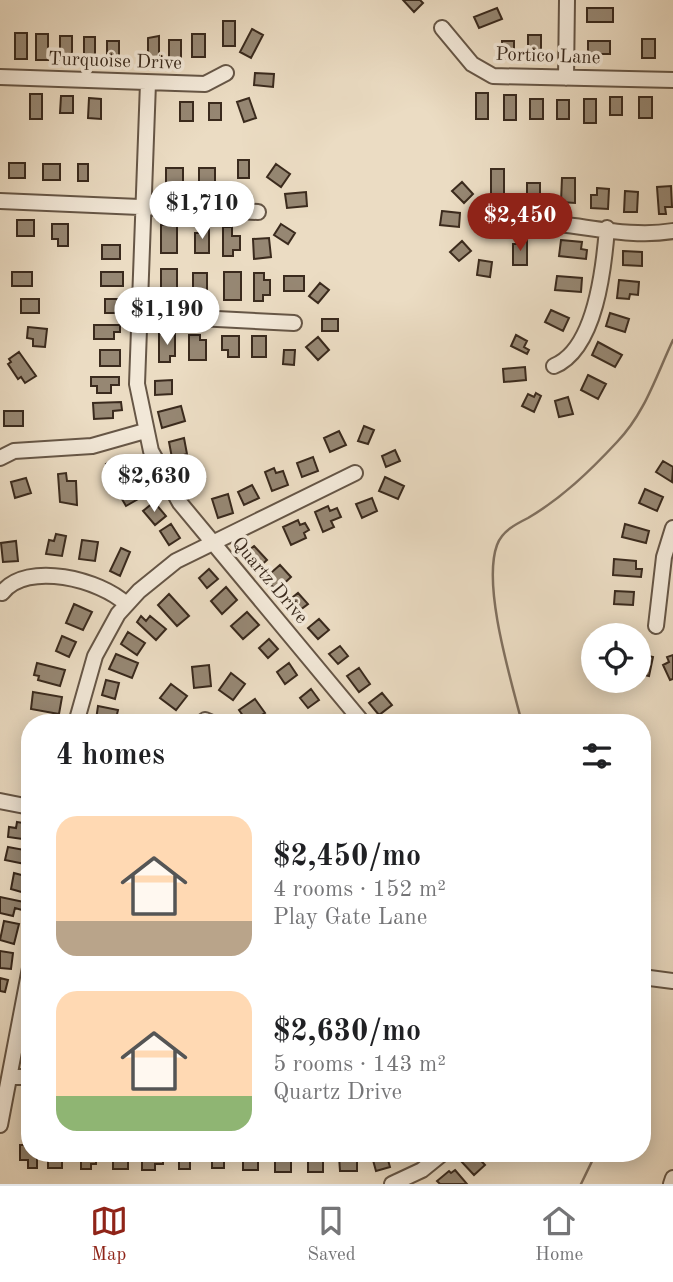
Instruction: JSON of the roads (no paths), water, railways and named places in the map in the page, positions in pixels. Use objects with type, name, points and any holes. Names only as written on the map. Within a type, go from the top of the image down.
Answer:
[{"type":"street","points":[[566,78],[567,0]]},
{"type":"street","name":"Portico Lane","points":[[442,28],[472,64],[484,74],[510,78],[673,80]]},
{"type":"street","name":"Turquoise Drive","points":[[0,78],[205,84],[226,73]]},
{"type":"street","name":"Quartz Drive","points":[[148,83],[137,384],[145,431],[171,491],[356,714]]},
{"type":"street","points":[[0,201],[258,212]]},
{"type":"street","points":[[494,224],[529,220],[651,233],[673,231]]},
{"type":"street","points":[[554,366],[571,353],[594,309],[601,286],[607,228]]},
{"type":"street","points":[[139,315],[294,323]]},
{"type":"street","points":[[0,457],[14,451],[92,446],[145,431]]},
{"type":"street","points":[[79,714],[95,656],[126,604],[162,571],[355,473]]},
{"type":"street","points":[[656,626],[664,557],[673,528]]},
{"type":"street","points":[[2,593],[8,585],[25,580],[61,578],[101,586],[126,604]]},
{"type":"street","points":[[0,801],[21,805]]},
{"type":"street","points":[[651,978],[673,981]]},
{"type":"street","points":[[0,1125],[21,1017]]},
{"type":"street","points":[[10,1077],[21,1077]]},
{"type":"street","points":[[392,1184],[422,1170],[432,1162]]},
{"type":"street","points":[[671,1184],[673,1178]]},
{"type":"waterway","points":[[520,714],[495,608],[493,563],[497,545],[510,528],[552,502],[575,483],[627,431],[649,394],[673,340]]},
{"type":"waterway","points":[[581,1184],[592,1162]]}]
